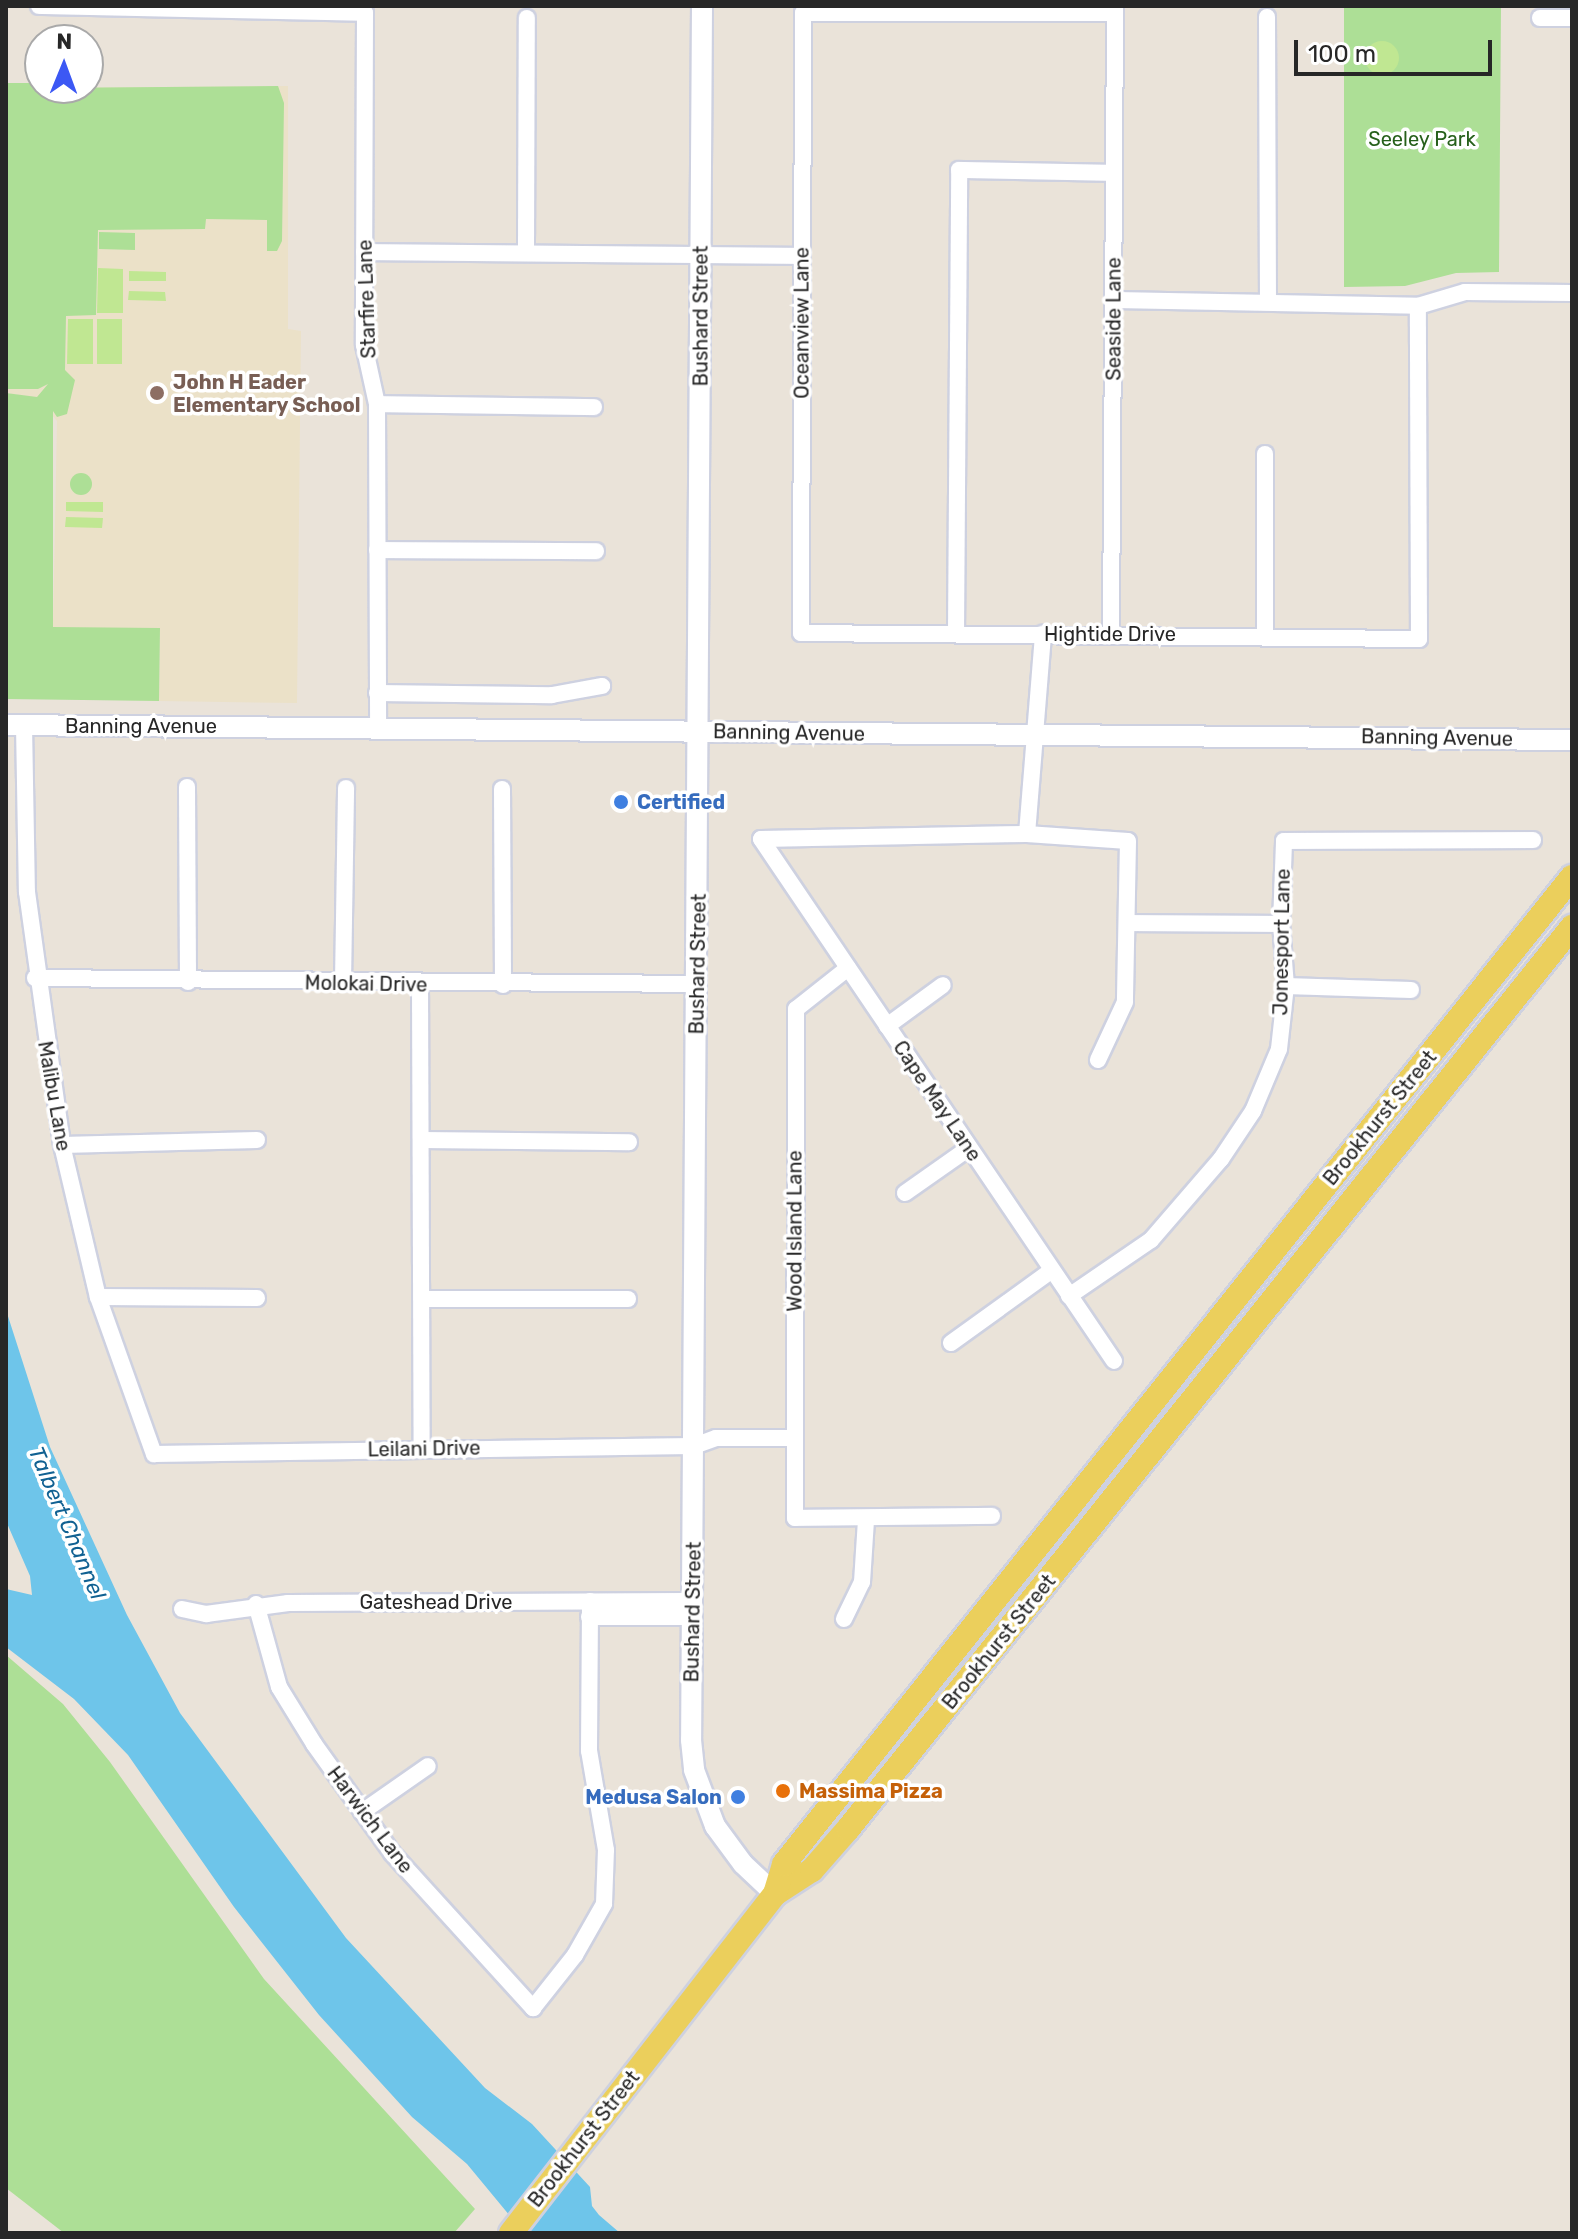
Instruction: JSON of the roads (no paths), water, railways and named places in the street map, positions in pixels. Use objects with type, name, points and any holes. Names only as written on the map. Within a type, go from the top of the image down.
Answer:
[{"type":"main road","name":"Brookhurst Street","points":[[775,1894],[784,1864],[1572,877]]},
{"type":"main road","name":"Brookhurst Street","points":[[511,2233],[775,1894],[812,1870],[848,1829],[1572,927]]},
{"type":"main road","points":[[1189,1359],[1211,1377]]},
{"type":"street","name":"Bushard Street","points":[[702,6],[700,732],[691,1740],[702,1797],[743,1864],[775,1894]]},
{"type":"street","name":"Starfire Lane","points":[[40,7],[365,13],[364,345],[377,404],[378,728]]},
{"type":"street","name":"Oceanview Lane","points":[[801,633],[803,13],[1115,10]]},
{"type":"street","name":"Seaside Lane","points":[[1111,633],[1115,300],[1111,173],[1115,10]]},
{"type":"street","points":[[1267,17],[1268,302]]},
{"type":"street","points":[[526,249],[527,18]]},
{"type":"street","points":[[1540,18],[1572,18]]},
{"type":"street","points":[[956,633],[959,170],[1111,173]]},
{"type":"street","points":[[364,252],[526,249],[701,256],[802,256]]},
{"type":"street","points":[[1115,300],[1418,306],[1465,292],[1572,293]]},
{"type":"street","name":"Hightide Drive","points":[[801,633],[1111,633],[1419,639],[1418,306]]},
{"type":"street","points":[[377,404],[594,407]]},
{"type":"street","points":[[1265,454],[1265,636]]},
{"type":"street","points":[[377,550],[596,551]]},
{"type":"street","points":[[1043,634],[1027,834],[1128,841],[1125,1002],[1098,1060]]},
{"type":"street","points":[[377,693],[552,695],[602,686]]},
{"type":"street","name":"Banning Avenue","points":[[15,725],[1572,740]]},
{"type":"street","name":"Malibu Lane","points":[[15,725],[35,978],[62,1145],[98,1297],[154,1454]]},
{"type":"street","points":[[187,787],[188,982]]},
{"type":"street","points":[[343,983],[346,788]]},
{"type":"street","points":[[502,789],[503,985]]},
{"type":"street","name":"Cape May Lane","points":[[1027,834],[761,839],[1114,1361]]},
{"type":"street","name":"Jonesport Lane","points":[[1069,1296],[1151,1240],[1221,1159],[1253,1111],[1279,1049],[1286,986],[1281,924],[1284,841],[1533,840]]},
{"type":"street","points":[[1128,923],[1281,924]]},
{"type":"street","name":"Wood Island Lane","points":[[848,968],[796,1009],[795,1518],[866,1520]]},
{"type":"street","name":"Molokai Drive","points":[[35,978],[420,985],[698,984]]},
{"type":"street","points":[[420,985],[422,1449]]},
{"type":"street","points":[[887,1026],[943,985]]},
{"type":"street","points":[[1286,986],[1411,990]]},
{"type":"street","points":[[62,1145],[257,1140]]},
{"type":"street","points":[[422,1140],[629,1142]]},
{"type":"street","points":[[905,1193],[969,1148]]},
{"type":"street","points":[[951,1343],[1051,1271]]},
{"type":"street","points":[[98,1297],[257,1298]]},
{"type":"street","points":[[422,1299],[628,1299]]},
{"type":"street","name":"Leilani Drive","points":[[154,1454],[694,1446],[716,1438],[794,1438]]},
{"type":"street","points":[[844,1619],[862,1582],[866,1520],[992,1516]]},
{"type":"street","name":"Gateshead Drive","points":[[182,1609],[206,1614],[256,1604],[692,1609]]},
{"type":"street","name":"Harwich Lane","points":[[256,1604],[279,1687],[362,1812],[435,1903],[533,2008],[575,1955],[604,1904],[606,1850],[589,1751],[590,1609]]},
{"type":"street","points":[[362,1812],[428,1766]]},
{"type":"water","name":"Talbert Channel","points":[[6,1310],[50,1447],[127,1615],[180,1713],[346,1938],[485,2088],[532,2124],[590,2187],[592,2206],[620,2233],[524,2233],[467,2164],[412,2117],[319,2015],[234,1907],[128,1755],[74,1699],[6,1647],[6,1589],[32,1595],[30,1576],[6,1521]]},
{"type":"place","name":"John H Eader Elementary School","points":[[157,393]]},
{"type":"place","name":"Certified","points":[[621,802]]},
{"type":"place","name":"Massima Pizza","points":[[783,1791]]},
{"type":"place","name":"Medusa Salon","points":[[738,1797]]},
{"type":"park label","name":"Seeley Park","points":[[1422,139]]}]
